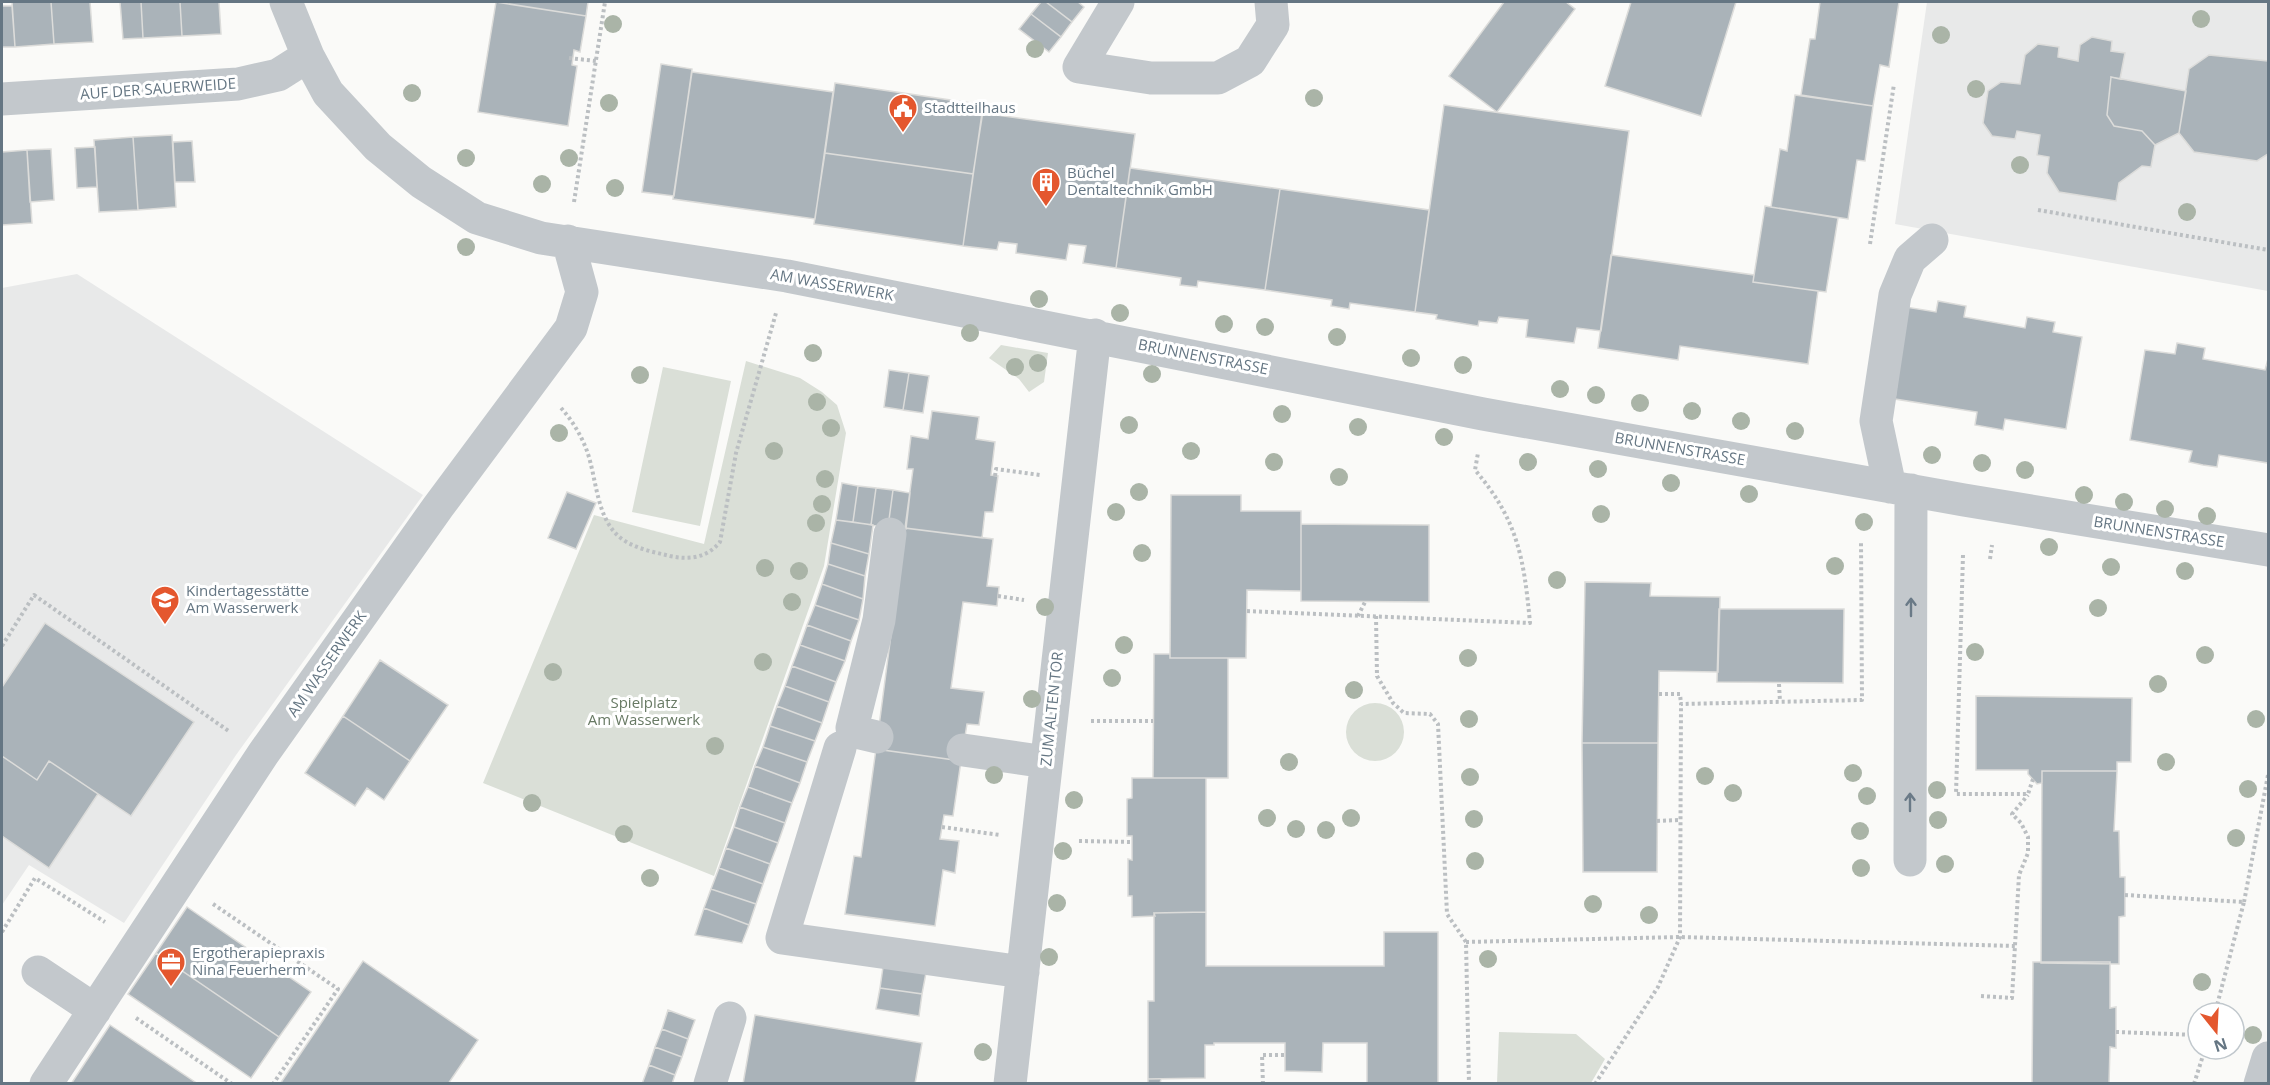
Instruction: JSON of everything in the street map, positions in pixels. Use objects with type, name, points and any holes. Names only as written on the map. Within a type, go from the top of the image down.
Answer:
[{"type":"street","name":"AM WASSERWERK","points":[[286,2],[308,56],[328,93],[349,119],[378,147],[421,182],[477,218],[541,238],[787,276],[1095,335]]},
{"type":"street","points":[[1118,2],[1079,67],[1151,78],[1218,78],[1250,61],[1273,25],[1271,2]]},
{"type":"street","name":"AUF DER SAUERWEIDE","points":[[2,99],[238,84],[278,75],[308,56]]},
{"type":"street","points":[[1910,860],[1900,488],[1876,421],[1895,295],[1910,259],[1932,240]]},
{"type":"street","name":"AM WASSERWERK","points":[[46,1083],[263,754],[438,507],[571,328],[582,292],[568,241]]},
{"type":"street","name":"BRUNNENSTRASSE","points":[[1095,335],[1483,414],[2268,550]]},
{"type":"street","name":"ZUM ALTEN TOR","points":[[1010,1083],[1095,335]]},
{"type":"street","points":[[877,737],[860,733],[852,728],[879,620],[890,534]]},
{"type":"street","points":[[840,748],[782,938],[1023,972]]},
{"type":"street","points":[[963,750],[1046,762]]},
{"type":"street","points":[[38,972],[99,1003]]},
{"type":"street","points":[[710,1083],[730,1018]]},
{"type":"street","points":[[2260,1083],[2268,1059]]},
{"type":"path","points":[[568,241],[605,2]]},
{"type":"path","points":[[569,58],[596,61]]},
{"type":"path","points":[[2038,210],[2268,250]]},
{"type":"path","points":[[534,378],[577,429],[587,450],[600,502],[608,522],[617,535],[644,549],[681,558],[698,557],[712,552],[720,542],[736,453],[787,276]]},
{"type":"path","points":[[1247,611],[1530,623],[1526,584],[1511,522],[1496,494],[1475,470],[1483,414]]},
{"type":"path","points":[[995,476],[996,470],[1078,480]]},
{"type":"path","points":[[1681,704],[1862,700],[1861,541]]},
{"type":"path","points":[[1963,555],[1956,794],[2028,794]]},
{"type":"path","points":[[2,646],[34,595],[263,754]]},
{"type":"path","points":[[1358,616],[1365,602]]},
{"type":"path","points":[[1376,616],[1377,676],[1393,703],[1404,712],[1430,714],[1438,724],[1447,914],[1466,942],[1469,1083]]},
{"type":"path","points":[[1779,684],[1780,702]]},
{"type":"path","points":[[1594,1083],[1658,987],[1680,938],[1681,704],[1680,694],[1659,694]]},
{"type":"path","points":[[1051,721],[1153,721]]},
{"type":"path","points":[[2218,1001],[2244,902],[2268,774]]},
{"type":"path","points":[[1981,996],[2012,998],[2019,875],[2028,853],[2028,837],[2021,823],[2012,814],[2028,794],[2033,779]]},
{"type":"path","points":[[1657,821],[1680,820]]},
{"type":"path","points":[[942,827],[1037,840],[1132,842]]},
{"type":"path","points":[[2,932],[35,878],[138,943]]},
{"type":"path","points":[[180,882],[338,988],[273,1083]]},
{"type":"path","points":[[2125,895],[2244,902]]},
{"type":"path","points":[[1466,942],[1680,938],[2014,946]]},
{"type":"path","points":[[99,1003],[232,1083]]},
{"type":"path","points":[[2116,1032],[2186,1035]]},
{"type":"path","points":[[1263,1083],[1262,1055],[1285,1055]]},
{"type":"path","points":[[2194,1083],[2201,1061]]},
{"type":"shaded area","points":[[1927,2],[2268,2],[2268,291],[1895,224]]},
{"type":"shaded area","name":"Kindertagesstätte Am Wasserwerk","points":[[77,274],[423,495],[236,755],[124,923],[29,865],[2,905],[2,288]]},
{"type":"green space","points":[[1001,345],[1048,353],[1044,382],[1029,392],[1019,379],[989,358]]},
{"type":"green space","name":"Spielplatz Am Wasserwerk","points":[[746,361],[800,378],[822,392],[837,405],[846,433],[824,566],[714,876],[483,783],[594,515],[704,544]]},
{"type":"green space","points":[[663,367],[731,381],[700,526],[632,512]]},
{"type":"green space","points":[[1375,703],[1386,705],[1399,716],[1404,732],[1402,743],[1391,756],[1375,761],[1364,759],[1351,748],[1346,732],[1348,721],[1359,708]]},
{"type":"green space","points":[[1499,1032],[1576,1034],[1605,1059],[1591,1083],[1497,1083]]},
{"type":"building","points":[[12,2],[51,2],[54,44],[15,47]]},
{"type":"building","points":[[51,2],[90,2],[93,42],[54,44]]},
{"type":"building","points":[[120,2],[141,2],[143,38],[123,39]]},
{"type":"building","points":[[141,2],[180,2],[182,36],[143,38]]},
{"type":"building","points":[[180,2],[219,2],[221,34],[182,36]]},
{"type":"building","points":[[496,2],[588,2],[586,16]]},
{"type":"building","points":[[496,2],[586,16],[580,52],[574,50],[572,65],[577,66],[568,126],[478,112]]},
{"type":"building","points":[[1041,2],[1046,2],[1072,22],[1061,37],[1031,14]]},
{"type":"building","points":[[1046,2],[1078,2],[1084,7],[1072,22]]},
{"type":"building","points":[[1504,2],[1566,2],[1575,9],[1497,112],[1449,76]]},
{"type":"building","points":[[1631,2],[1736,2],[1701,116],[1605,86]]},
{"type":"building","points":[[1820,2],[1899,2],[1889,67],[1880,65],[1873,106],[1801,95],[1810,39],[1815,39]]},
{"type":"building","points":[[2,6],[12,6],[15,47],[2,47]]},
{"type":"building","points":[[1031,14],[1061,37],[1049,52],[1019,29]]},
{"type":"building","points":[[2092,37],[2112,41],[2111,51],[2125,53],[2120,79],[2111,77],[2107,115],[2114,126],[2142,131],[2155,145],[2151,167],[2142,166],[2119,183],[2116,201],[2059,192],[2047,173],[2049,157],[2037,155],[2040,135],[2017,131],[2015,139],[1992,136],[1983,123],[1988,91],[2001,82],[2020,84],[2025,55],[2038,44],[2059,47],[2058,57],[2078,61],[2080,45]]},
{"type":"building","points":[[2209,55],[2268,61],[2268,154],[2257,161],[2194,152],[2179,133],[2189,69]]},
{"type":"building","points":[[661,64],[692,69],[674,196],[642,192]]},
{"type":"building","points":[[692,72],[833,92],[815,219],[673,199]]},
{"type":"building","points":[[2111,77],[2186,91],[2179,133],[2155,145],[2142,131],[2114,126],[2107,115]]},
{"type":"building","name":"Stadtteilhaus","points":[[835,83],[984,105],[973,174],[825,153]]},
{"type":"building","points":[[1795,95],[1873,106],[1865,161],[1857,160],[1848,219],[1771,207],[1780,149],[1787,151]]},
{"type":"building","points":[[1444,105],[1629,131],[1601,331],[1577,328],[1574,343],[1526,337],[1528,320],[1499,317],[1497,323],[1479,321],[1478,326],[1436,319],[1437,315],[1415,312]]},
{"type":"building","name":"Büchel Dentaltechnik GmbH","points":[[982,113],[1135,134],[1116,268],[1083,263],[1086,246],[1069,244],[1066,260],[1016,253],[1017,244],[999,242],[997,250],[963,246]]},
{"type":"building","points":[[172,135],[176,207],[138,210],[133,137]]},
{"type":"building","points":[[133,137],[138,210],[99,212],[94,140]]},
{"type":"building","points":[[192,141],[195,182],[175,182],[173,142]]},
{"type":"building","points":[[95,147],[97,187],[77,188],[75,148]]},
{"type":"building","points":[[51,149],[54,200],[30,202],[27,150]]},
{"type":"building","points":[[27,150],[32,223],[2,225],[2,152]]},
{"type":"building","points":[[825,153],[973,174],[963,246],[814,224]]},
{"type":"building","points":[[1130,168],[1280,189],[1265,290],[1198,281],[1197,287],[1180,285],[1181,278],[1116,268]]},
{"type":"building","points":[[1280,189],[1429,210],[1415,312],[1350,303],[1349,309],[1331,306],[1332,300],[1265,290]]},
{"type":"building","points":[[1765,206],[1838,218],[1826,292],[1753,282]]},
{"type":"building","points":[[1611,255],[1754,275],[1753,282],[1818,291],[1808,364],[1680,346],[1678,360],[1598,348]]},
{"type":"building","points":[[1938,301],[1966,306],[1964,317],[2025,328],[2027,317],[2055,322],[2053,332],[2082,337],[2066,429],[2005,419],[2003,430],[1975,425],[1977,412],[1895,399],[1906,307],[1936,312]]},
{"type":"building","points":[[2177,343],[2205,348],[2203,359],[2265,370],[2268,359],[2268,463],[2219,455],[2217,467],[2203,465],[2189,462],[2192,451],[2130,440],[2145,350],[2175,354]]},
{"type":"building","points":[[889,370],[909,373],[903,410],[884,407]]},
{"type":"building","points":[[909,373],[929,376],[923,413],[903,410]]},
{"type":"building","points":[[932,411],[979,417],[976,439],[995,442],[991,475],[998,476],[993,512],[985,512],[982,538],[905,528],[913,469],[907,469],[911,436],[928,439]]},
{"type":"building","points":[[842,483],[858,486],[853,522],[836,520]]},
{"type":"building","points":[[858,486],[876,488],[871,525],[853,522]]},
{"type":"building","points":[[876,488],[893,490],[888,527],[871,525]]},
{"type":"building","points":[[893,490],[910,493],[906,529],[888,527]]},
{"type":"building","points":[[567,492],[596,503],[576,549],[548,538]]},
{"type":"building","points":[[1171,495],[1241,495],[1241,511],[1301,511],[1301,591],[1247,590],[1246,658],[1170,658]]},
{"type":"building","points":[[836,520],[873,525],[869,554],[831,543]]},
{"type":"building","points":[[1301,524],[1429,525],[1429,602],[1301,601]]},
{"type":"building","points":[[905,528],[993,539],[987,586],[999,587],[997,606],[963,602],[951,688],[984,692],[979,725],[967,724],[961,761],[876,749]]},
{"type":"building","points":[[831,543],[869,554],[865,576],[828,564]]},
{"type":"building","points":[[828,564],[865,576],[863,599],[822,584]]},
{"type":"building","points":[[1585,582],[1651,583],[1650,596],[1720,597],[1718,672],[1659,671],[1658,743],[1582,743]]},
{"type":"building","points":[[822,584],[863,599],[859,620],[815,605]]},
{"type":"building","points":[[815,605],[859,620],[851,641],[807,625]]},
{"type":"building","points":[[1719,609],[1844,609],[1843,683],[1717,682]]},
{"type":"building","points":[[45,623],[194,722],[131,816],[49,761],[37,780],[2,756],[2,687]]},
{"type":"building","points":[[807,625],[851,641],[845,661],[800,645]]},
{"type":"building","points":[[800,645],[845,661],[836,682],[792,666]]},
{"type":"building","points":[[1154,654],[1170,654],[1170,658],[1228,658],[1228,778],[1153,778]]},
{"type":"building","points":[[380,660],[448,705],[410,761],[343,716]]},
{"type":"building","points":[[792,666],[836,682],[829,702],[785,686]]},
{"type":"building","points":[[785,686],[829,702],[822,723],[777,706]]},
{"type":"building","points":[[1976,696],[2132,698],[2131,762],[2117,762],[2117,771],[2042,771],[2042,783],[2037,784],[2028,774],[2028,770],[1976,770]]},
{"type":"building","points":[[777,706],[822,723],[815,741],[770,726]]},
{"type":"building","points":[[343,716],[410,761],[384,800],[367,788],[355,806],[305,773]]},
{"type":"building","points":[[770,726],[815,741],[807,762],[763,747]]},
{"type":"building","points":[[1582,743],[1658,743],[1657,872],[1583,872]]},
{"type":"building","points":[[763,747],[807,762],[800,783],[755,766]]},
{"type":"building","points":[[876,749],[961,761],[953,816],[944,815],[940,839],[959,841],[955,873],[943,870],[935,926],[845,914],[854,856],[861,857]]},
{"type":"building","points":[[2,756],[37,780],[49,761],[98,794],[49,868],[2,836]]},
{"type":"building","points":[[755,766],[800,783],[792,803],[748,787]]},
{"type":"building","points":[[2042,771],[2117,771],[2114,831],[2119,831],[2120,877],[2125,877],[2125,916],[2119,917],[2119,964],[2041,963]]},
{"type":"building","points":[[1132,778],[1206,778],[1206,912],[1154,913],[1155,916],[1132,917],[1132,896],[1128,896],[1128,859],[1132,860],[1132,836],[1127,836],[1127,799],[1132,798]]},
{"type":"building","points":[[748,787],[792,803],[785,823],[740,807]]},
{"type":"building","points":[[740,807],[785,823],[778,843],[734,827]]},
{"type":"building","points":[[734,827],[778,843],[770,864],[726,848]]},
{"type":"building","points":[[726,848],[770,864],[763,884],[719,868]]},
{"type":"building","points":[[719,868],[763,884],[756,904],[711,889]]},
{"type":"building","points":[[711,889],[756,904],[749,925],[704,908]]},
{"type":"building","points":[[187,907],[311,992],[279,1037],[156,953]]},
{"type":"building","points":[[704,908],[749,925],[742,943],[695,935]]},
{"type":"building","points":[[1206,912],[1206,966],[1384,966],[1384,932],[1438,932],[1438,1084],[1367,1084],[1367,1043],[1323,1043],[1322,1072],[1285,1071],[1285,1043],[1214,1043],[1214,1045],[1205,1045],[1205,1078],[1148,1079],[1148,1001],[1154,1001],[1154,913]]},
{"type":"building","points":[[156,953],[279,1037],[251,1078],[128,994]]},
{"type":"building","points":[[363,961],[478,1040],[448,1084],[280,1084]]},
{"type":"building","points":[[2033,962],[2110,962],[2110,1008],[2116,1007],[2116,1048],[2110,1047],[2109,1084],[2032,1084]]},
{"type":"building","points":[[883,967],[926,973],[922,994],[880,988]]},
{"type":"building","points":[[880,988],[922,994],[919,1016],[876,1009]]},
{"type":"building","points":[[668,1010],[695,1020],[688,1039],[662,1029]]},
{"type":"building","points":[[755,1015],[922,1043],[915,1084],[743,1084]]},
{"type":"building","points":[[110,1025],[198,1084],[71,1084]]},
{"type":"building","points":[[662,1029],[688,1039],[682,1057],[655,1047]]},
{"type":"building","points":[[655,1047],[682,1057],[675,1075],[649,1065]]},
{"type":"building","points":[[649,1065],[675,1075],[672,1084],[642,1084]]},
{"type":"building","points":[[1148,1079],[1161,1079],[1160,1084],[1148,1084]]},
{"type":"place","name":"Stadtteilhaus","points":[[903,134]]},
{"type":"place","name":"Büchel Dentaltechnik GmbH","points":[[1046,208]]},
{"type":"place","name":"Kindertagesstätte Am Wasserwerk","points":[[165,626]]},
{"type":"place","name":"Ergotherapiepraxis Nina Feuerherm","points":[[171,988]]}]
